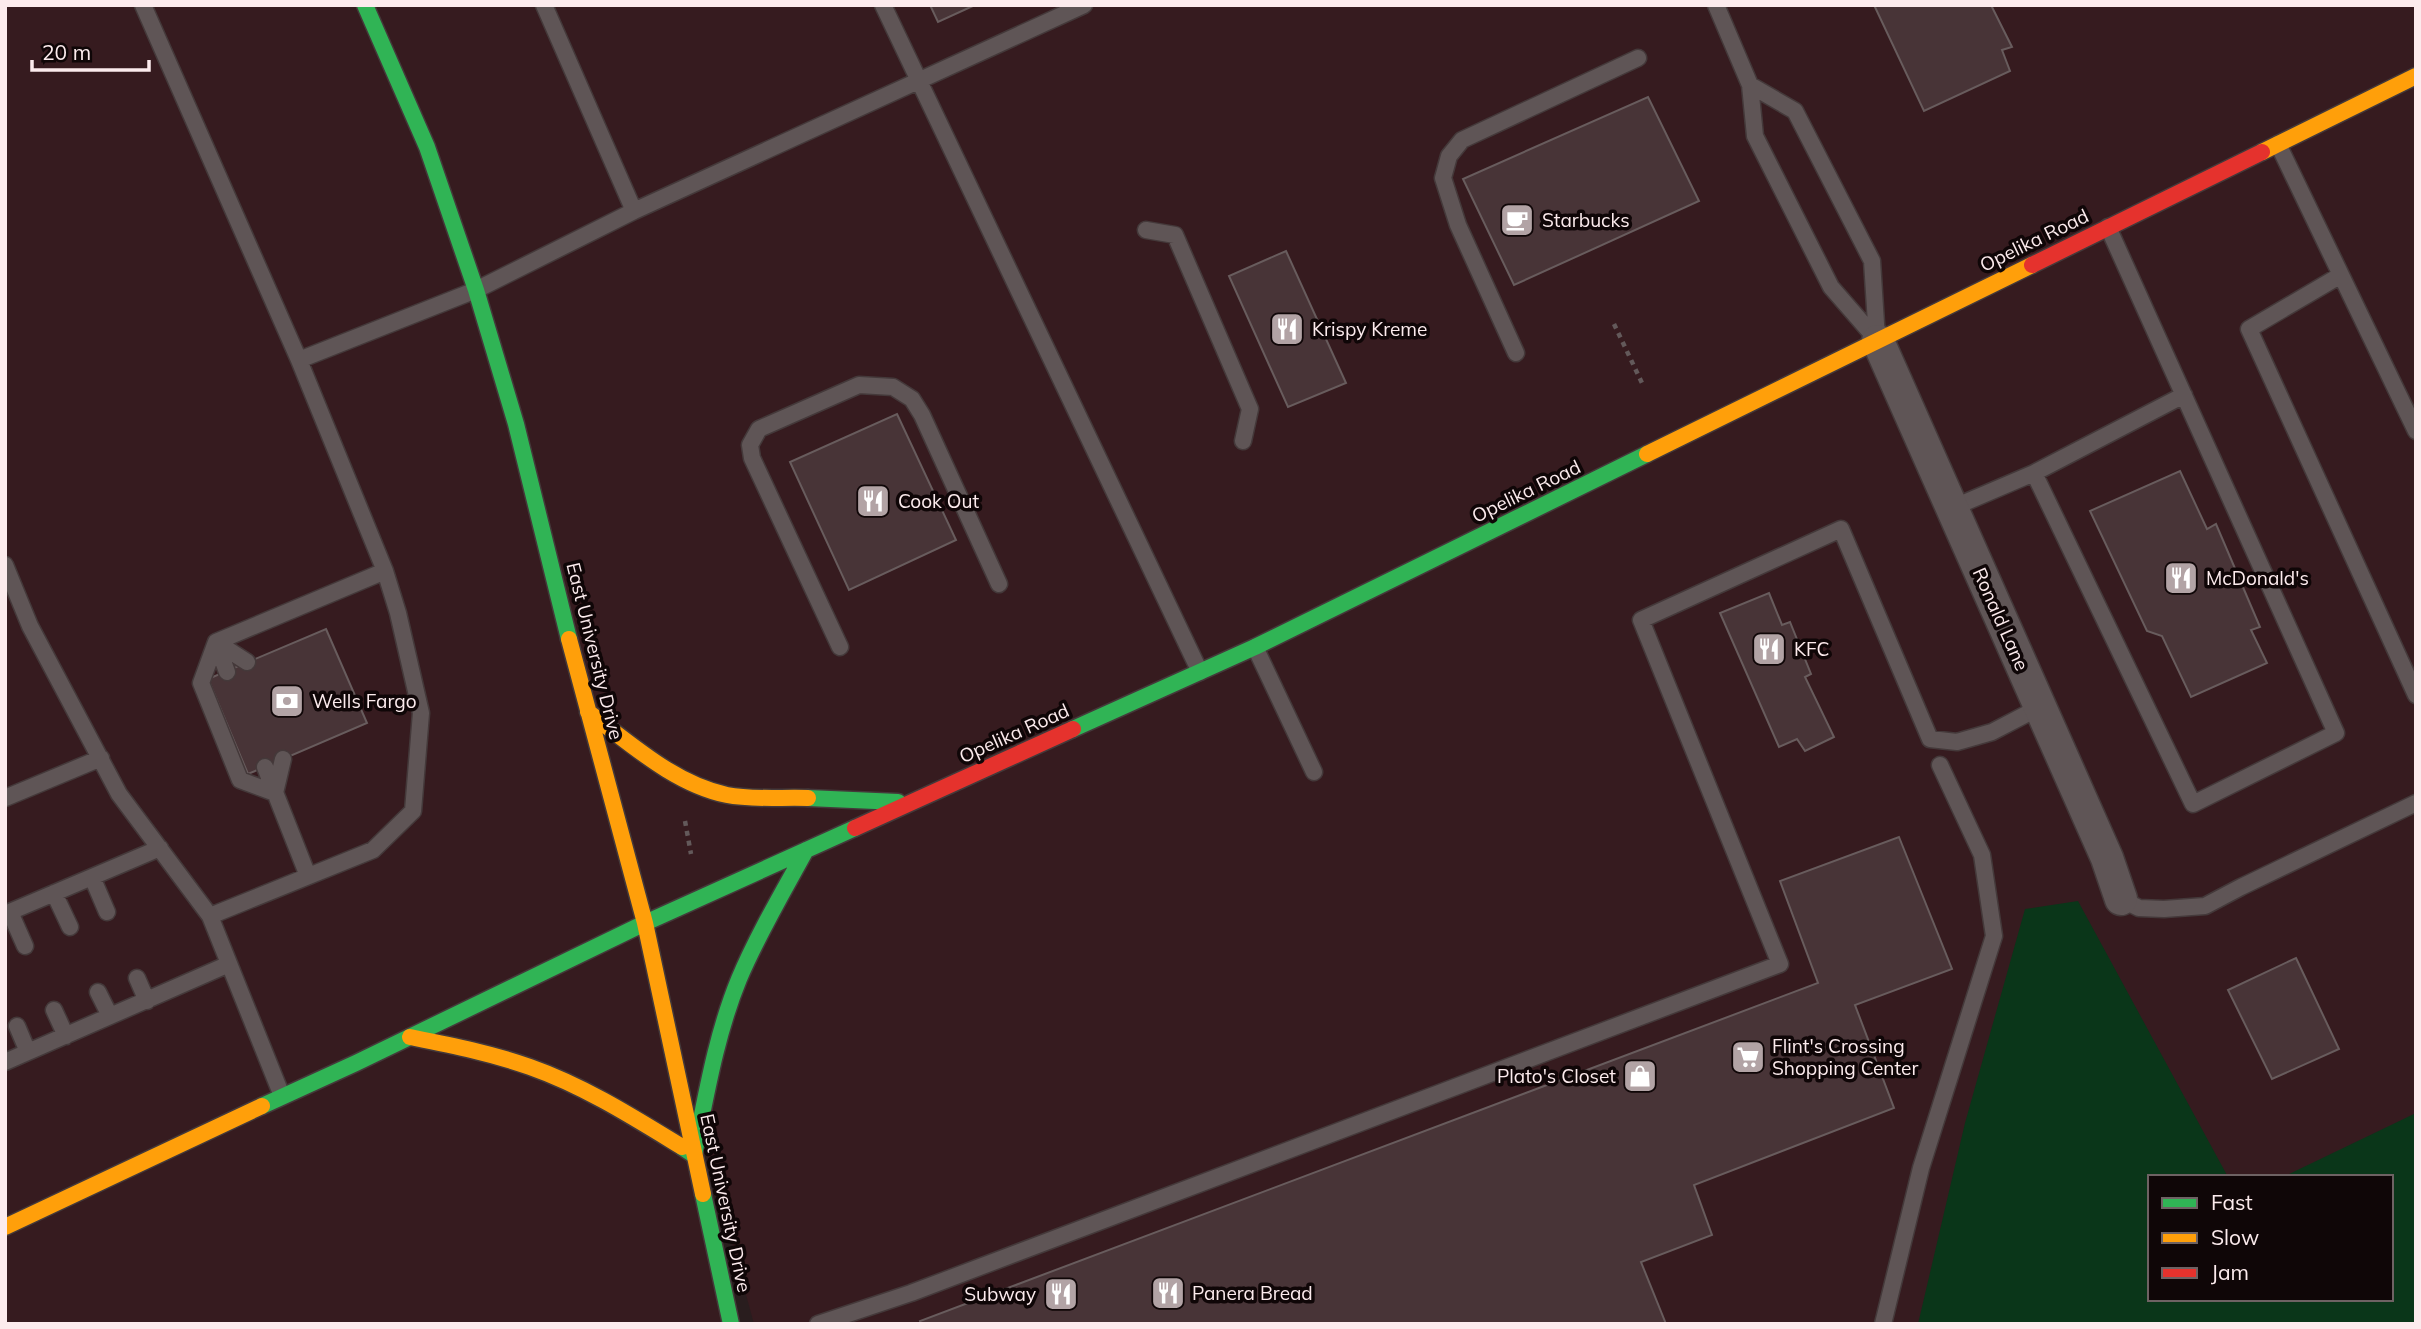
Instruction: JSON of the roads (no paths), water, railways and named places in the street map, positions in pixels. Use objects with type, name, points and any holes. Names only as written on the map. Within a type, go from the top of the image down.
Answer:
[{"type":"main road","name":"East University Drive","points":[[365,5],[427,147],[476,289],[516,425],[588,712],[645,923],[731,1324]]},
{"type":"main road","name":"Opelika Road","points":[[5,1227],[356,1063],[645,923],[1255,647],[2416,76]]},
{"type":"main road","points":[[588,712],[685,780],[727,795],[911,803]]},
{"type":"main road","points":[[410,1037],[495,1056],[549,1074],[626,1114],[694,1155],[717,1046],[738,981],[806,850]]},
{"type":"street","name":"Ronald Lane","points":[[1878,341],[2108,858],[2121,899]]},
{"type":"lane","points":[[143,5],[299,360],[384,571],[398,613],[421,713],[414,811],[373,850],[210,916]]},
{"type":"lane","points":[[544,5],[634,211]]},
{"type":"lane","points":[[883,5],[1200,672]]},
{"type":"lane","points":[[299,360],[476,289],[634,211],[919,83],[1084,5]]},
{"type":"lane","name":"Ronald Lane","points":[[1716,5],[1750,85],[1755,136],[1831,287],[1878,341]]},
{"type":"lane","points":[[1516,353],[1458,225],[1443,178],[1449,156],[1462,140],[1638,58]]},
{"type":"lane","name":"Ronald Lane","points":[[1750,85],[1795,111],[1872,261],[1878,341]]},
{"type":"lane","points":[[2278,144],[2416,431]]},
{"type":"lane","points":[[2034,472],[2193,804],[2336,733],[2108,227]]},
{"type":"lane","points":[[1146,230],[1175,235],[1250,409],[1243,441]]},
{"type":"lane","points":[[2341,275],[2249,329],[2416,695]]},
{"type":"lane","points":[[840,647],[751,458],[750,445],[759,429],[859,385],[893,387],[912,399],[922,415],[999,584]]},
{"type":"lane","points":[[1952,508],[2034,472],[2184,395]]},
{"type":"lane","points":[[818,1324],[870,1316],[1780,964],[1642,620],[1841,529],[1930,739],[1957,742],[1992,732],[2040,707]]},
{"type":"lane","points":[[5,565],[30,626],[119,794],[210,916],[282,1096]]},
{"type":"lane","points":[[275,793],[240,780],[201,683],[216,642],[384,571]]},
{"type":"lane","points":[[216,642],[247,662]]},
{"type":"lane","points":[[216,642],[227,672]]},
{"type":"lane","points":[[1255,647],[1314,772]]},
{"type":"lane","points":[[5,798],[101,758]]},
{"type":"lane","points":[[275,793],[283,759]]},
{"type":"lane","points":[[1883,1324],[1921,1168],[1994,936],[1982,855],[1940,765]]},
{"type":"lane","points":[[265,767],[308,876]]},
{"type":"lane","points":[[2121,899],[2139,908],[2205,906],[2416,803]]},
{"type":"lane","points":[[25,946],[8,913],[160,848]]},
{"type":"lane","points":[[92,877],[107,912]]},
{"type":"lane","points":[[54,893],[69,927]]},
{"type":"lane","points":[[5,1062],[229,964]]},
{"type":"lane","points":[[137,978],[147,1001]]},
{"type":"lane","points":[[98,992],[110,1016]]},
{"type":"lane","points":[[54,1010],[65,1036]]},
{"type":"lane","points":[[17,1026],[28,1052]]},
{"type":"place","name":"Starbucks","points":[[1517,220]]},
{"type":"place","name":"Krispy Kreme","points":[[1287,329]]},
{"type":"place","name":"Cook Out","points":[[873,501]]},
{"type":"place","name":"McDonald's","points":[[2181,578]]},
{"type":"place","name":"KFC","points":[[1769,649]]},
{"type":"place","name":"Wells Fargo","points":[[287,701]]},
{"type":"place","name":"Flint's Crossing Shopping Center","points":[[1748,1057]]},
{"type":"place","name":"Plato's Closet","points":[[1640,1076]]},
{"type":"place","name":"Panera Bread","points":[[1168,1293]]},
{"type":"place","name":"Subway","points":[[1061,1294]]}]
